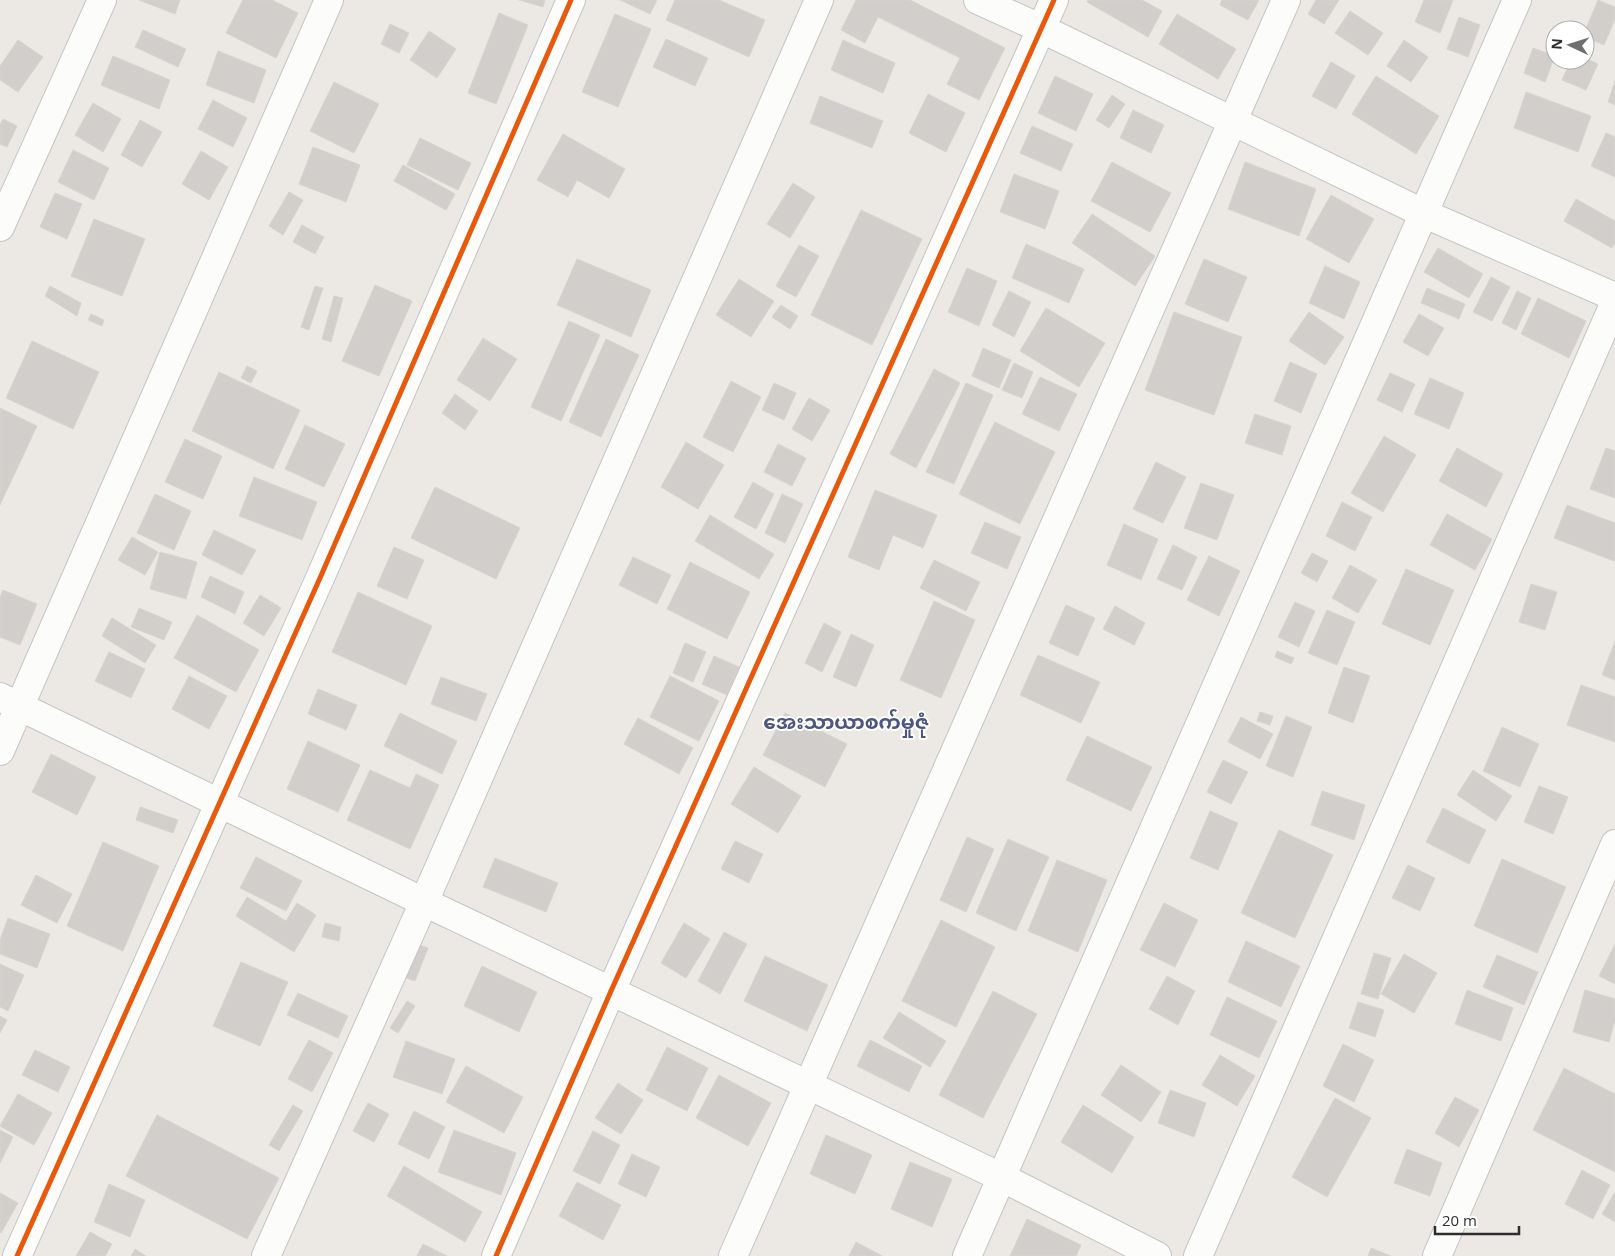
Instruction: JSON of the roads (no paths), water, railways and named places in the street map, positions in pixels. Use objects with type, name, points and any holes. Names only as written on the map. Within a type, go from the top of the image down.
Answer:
[{"type":"street","points":[[0,227],[102,0]]},
{"type":"street","points":[[0,752],[10,701],[329,0]]},
{"type":"street","points":[[17,1256],[320,578],[572,0]]},
{"type":"street","points":[[266,1256],[424,902],[819,0]]},
{"type":"street","points":[[978,0],[1425,214],[1615,298]]},
{"type":"street","points":[[496,1256],[611,991],[1054,0]]},
{"type":"street","points":[[733,1256],[1286,0]]},
{"type":"street","points":[[967,1256],[1425,214],[1517,0]]},
{"type":"street","points":[[1198,1256],[1615,302]]},
{"type":"street","points":[[10,701],[1158,1256]]},
{"type":"street","points":[[1437,1256],[1615,844]]},
{"type":"district","name":"အေးသာယာစက်မှုဇုံ","points":[[846,722]]}]
